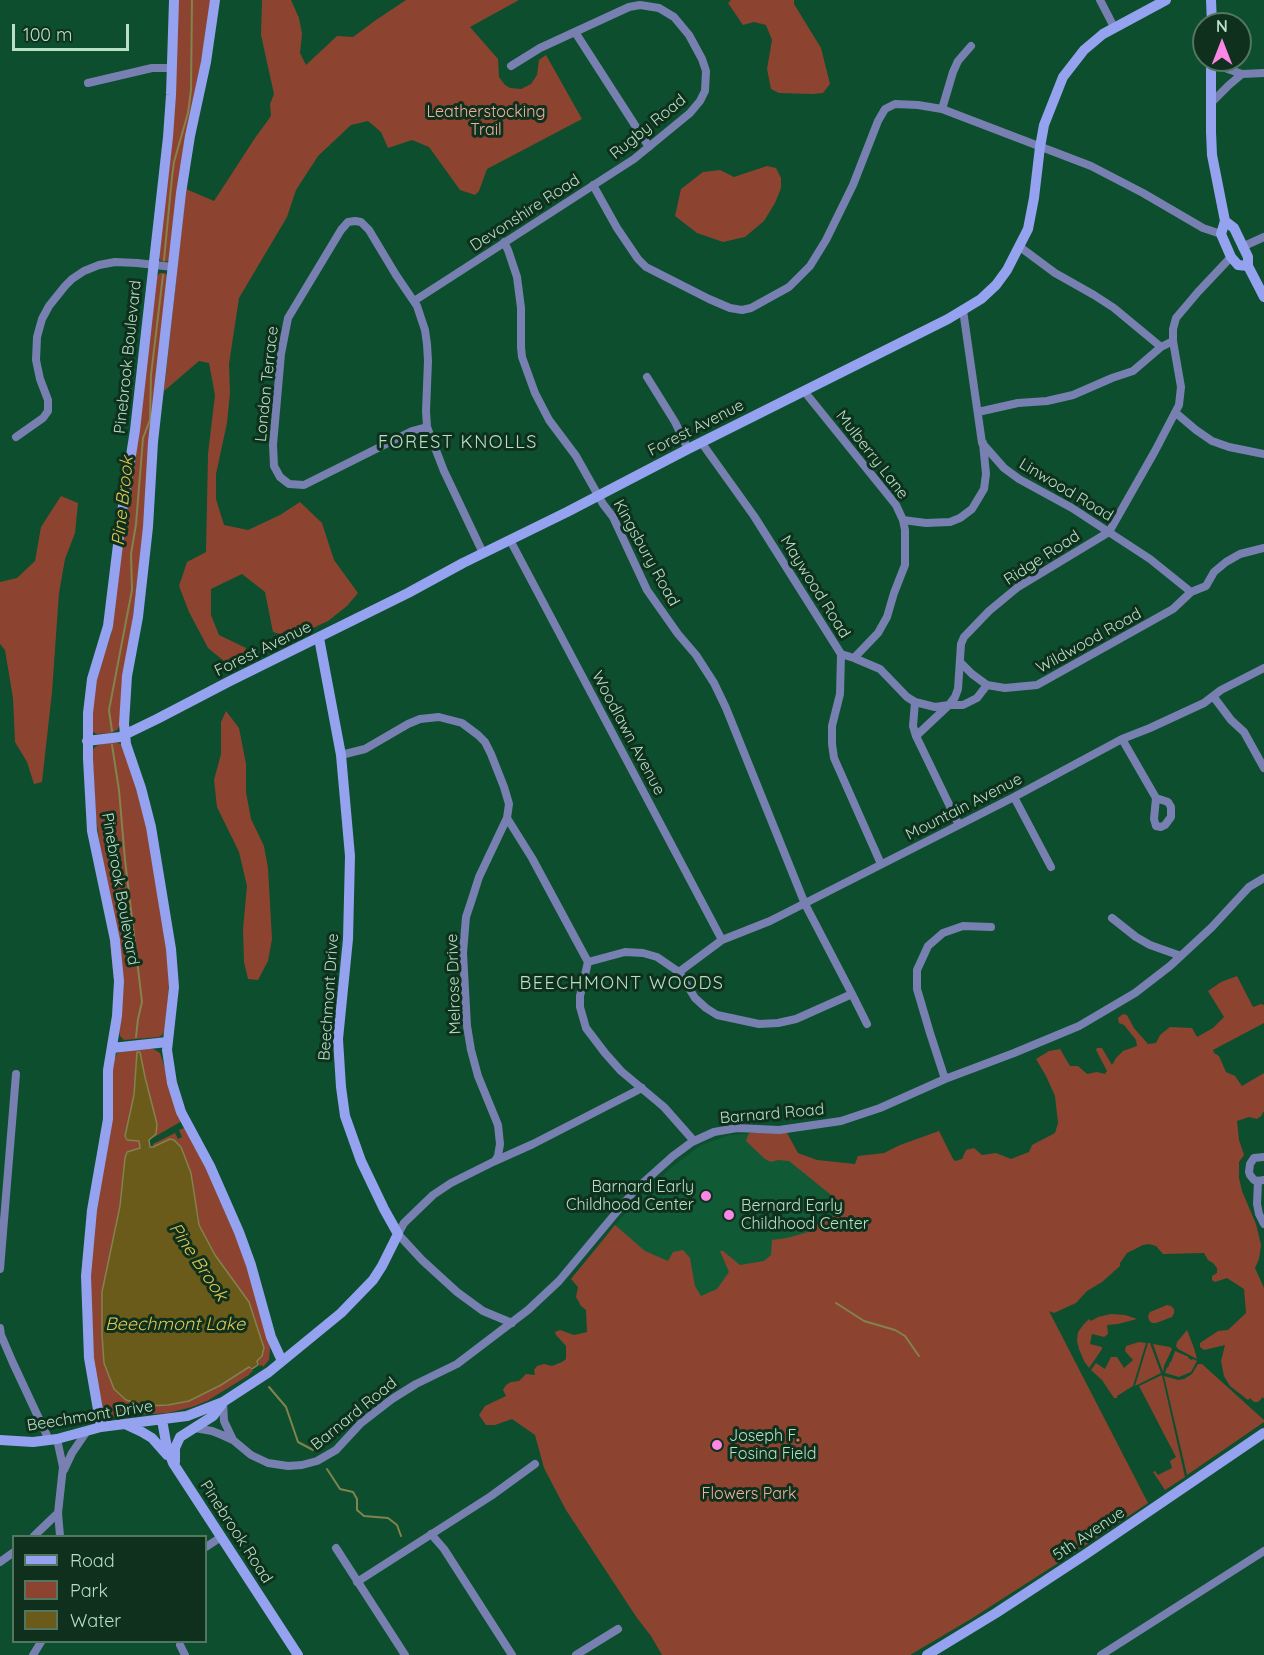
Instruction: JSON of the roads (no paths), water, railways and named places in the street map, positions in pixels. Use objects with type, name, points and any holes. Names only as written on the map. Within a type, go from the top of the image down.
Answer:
[{"type":"street","name":"Pinebrook Boulevard","points":[[101,1427],[89,1358],[86,1276],[92,1210],[108,1119],[108,1078],[119,1005],[119,969],[92,831],[87,741],[90,689],[110,616],[124,496],[135,430],[168,137],[174,0]]},
{"type":"street","name":"Pinebrook Boulevard","points":[[215,0],[206,62],[185,165],[153,442],[150,505],[138,617],[126,690],[125,735],[151,827],[171,949],[174,987],[167,1042],[170,1074],[179,1106],[210,1166],[235,1223],[251,1265],[271,1337],[282,1361]]},
{"type":"street","points":[[1100,0],[1114,27]]},
{"type":"street","name":"Forest Avenue","points":[[87,741],[125,735],[948,319],[981,299],[996,285],[1007,270],[1028,229],[1040,147],[1048,116],[1063,78],[1084,50],[1102,34],[1166,0]]},
{"type":"street","name":"Rugby Road","points":[[511,66],[540,48],[629,7],[640,5],[659,8],[674,17],[689,35],[706,71],[705,91],[700,101],[690,113],[634,159],[592,185]]},
{"type":"street","points":[[575,32],[649,147]]},
{"type":"street","points":[[971,46],[958,61],[953,72],[942,110],[1091,166],[1203,228],[1221,234]]},
{"type":"street","points":[[88,83],[152,68],[172,68]]},
{"type":"street","points":[[1211,72],[1212,155],[1225,221],[1221,234],[1231,257],[1238,265],[1248,266]]},
{"type":"street","points":[[1235,72],[1242,75],[1264,73]]},
{"type":"street","points":[[1211,103],[1242,75]]},
{"type":"street","name":"Devonshire Road","points":[[414,301],[592,185],[617,228],[646,267],[730,308],[742,310],[751,308],[789,287],[810,267],[849,192],[885,109],[896,104],[918,105],[942,110]]},
{"type":"street","points":[[1225,221],[1234,228],[1248,257],[1248,266],[1264,297]]},
{"type":"street","name":"London Terrace","points":[[414,301],[369,230],[361,222],[348,222],[288,318],[281,354],[273,445],[274,466],[280,477],[290,484],[304,485],[412,431],[427,427]]},
{"type":"street","points":[[1242,247],[1264,237]]},
{"type":"street","name":"Kingsbury Road","points":[[504,242],[517,277],[521,308],[522,357],[535,393],[549,420],[576,456],[613,518],[647,591],[696,655],[714,683],[805,904],[867,1024]]},
{"type":"street","points":[[1020,247],[1055,273],[1114,308],[1161,347]]},
{"type":"street","points":[[1231,257],[1176,318],[1173,341],[1181,387],[1176,413],[1212,441],[1264,454]]},
{"type":"street","points":[[16,437],[39,421],[48,411],[48,400],[38,370],[37,337],[48,306],[59,293],[72,279],[99,265],[115,262],[173,267]]},
{"type":"street","points":[[414,301],[425,330],[427,344],[427,427],[444,471],[483,553]]},
{"type":"street","points":[[903,520],[927,523],[950,522],[972,509],[984,489],[986,474],[963,310]]},
{"type":"street","points":[[978,412],[1018,403],[1047,401],[1073,395],[1133,371],[1161,347],[1173,341]]},
{"type":"street","points":[[647,377],[675,422],[688,449]]},
{"type":"street","name":"Mulberry Lane","points":[[804,391],[896,505],[903,520],[906,545],[905,565],[887,617],[878,633],[854,658]]},
{"type":"street","name":"Ridge Road","points":[[949,705],[958,689],[961,644],[964,637],[989,611],[1018,587],[1109,531],[1176,413]]},
{"type":"street","name":"Maywood Road","points":[[701,442],[754,516],[841,654],[840,693],[831,726],[831,744],[834,758],[881,864]]},
{"type":"street","name":"Linwood Road","points":[[982,443],[1004,468],[1018,479],[1109,531],[1150,559],[1191,592]]},
{"type":"street","name":"Woodlawn Avenue","points":[[510,540],[722,940]]},
{"type":"street","name":"Wildwood Road","points":[[987,685],[1005,688],[1036,685],[1173,609],[1191,592],[1206,586],[1214,572],[1233,558],[1264,548]]},
{"type":"street","name":"Beechmont Drive","points":[[0,1440],[33,1442],[53,1440],[101,1427],[195,1414],[223,1402],[282,1361],[332,1321],[361,1293],[377,1273],[398,1234],[357,1152],[345,1116],[341,1087],[338,1039],[348,939],[350,880],[348,822],[341,756],[319,638]]},
{"type":"street","points":[[841,654],[880,669],[907,697],[915,702],[935,707],[963,705],[977,698],[987,685],[960,662]]},
{"type":"street","name":"Mountain Avenue","points":[[679,972],[722,940],[805,904],[1122,739],[1204,703],[1221,690],[1264,668]]},
{"type":"street","points":[[1213,696],[1231,720],[1244,732],[1264,768]]},
{"type":"street","points":[[915,702],[913,726],[916,736],[959,825]]},
{"type":"street","points":[[916,736],[949,705]]},
{"type":"street","points":[[341,756],[365,749],[408,723],[439,717],[453,720],[472,730],[485,742],[509,804],[507,818],[532,858],[588,962],[579,996],[586,1028],[621,1071],[677,1121],[694,1141]]},
{"type":"street","points":[[1122,739],[1156,798]]},
{"type":"street","points":[[1014,797],[1051,867]]},
{"type":"street","name":"Melrose Drive","points":[[495,1161],[500,1144],[498,1125],[478,1076],[467,1026],[464,943],[466,917],[479,877],[507,818]]},
{"type":"street","name":"Barnard Road","points":[[193,1428],[212,1431],[233,1440],[251,1455],[268,1463],[288,1466],[317,1461],[336,1450],[361,1423],[392,1399],[423,1380],[458,1364],[512,1323],[559,1281],[638,1186],[694,1141],[714,1132],[736,1128],[779,1130],[841,1120],[880,1108],[945,1079],[1079,1026],[1136,993],[1212,927],[1249,887],[1264,878]]},
{"type":"street","points":[[1112,918],[1150,945],[1181,956]]},
{"type":"street","points":[[945,1079],[918,995],[917,970],[928,946],[943,933],[963,926],[991,927]]},
{"type":"street","points":[[588,962],[615,953],[633,952],[657,957],[679,972],[695,998],[706,1008],[717,1015],[759,1024],[796,1019],[852,994]]},
{"type":"street","points":[[112,1047],[167,1042]]},
{"type":"street","points":[[0,1269],[16,1074]]},
{"type":"street","points":[[512,1323],[483,1311],[457,1292],[422,1260],[398,1234],[404,1223],[451,1183],[642,1088]]},
{"type":"street","points":[[1264,1157],[1254,1158],[1250,1164],[1250,1175],[1254,1180],[1261,1180],[1257,1204],[1264,1224]]},
{"type":"street","points":[[0,1328],[13,1363],[62,1461],[58,1513],[60,1535]]},
{"type":"street","points":[[223,1402],[224,1421],[233,1440]]},
{"type":"street","points":[[174,1464],[174,1452],[182,1435],[213,1416],[223,1402]]},
{"type":"street","name":"Pinebrook Road","points":[[162,1420],[167,1448],[174,1464],[298,1655]]},
{"type":"street","points":[[124,1424],[152,1438],[174,1464]]},
{"type":"street","points":[[62,1474],[72,1453],[89,1430]]},
{"type":"street","name":"5th Avenue","points":[[927,1655],[1059,1572],[1264,1433]]},
{"type":"street","points":[[357,1582],[491,1496],[535,1464]]},
{"type":"street","points":[[36,1535],[58,1513]]},
{"type":"street","points":[[431,1534],[444,1549],[512,1655]]},
{"type":"street","points":[[207,1546],[220,1537]]},
{"type":"street","points":[[336,1548],[405,1655]]},
{"type":"street","points":[[1101,1655],[1264,1551]]},
{"type":"street","points":[[576,1655],[618,1629]]},
{"type":"street","points":[[180,1645],[185,1655]]},
{"type":"water","name":"Beechmont Lake","points":[[137,1052],[140,1052],[157,1124],[156,1134],[149,1140],[150,1147],[170,1139],[181,1147],[191,1173],[199,1225],[215,1255],[249,1302],[264,1348],[262,1356],[257,1361],[258,1365],[252,1369],[249,1367],[221,1385],[189,1401],[168,1405],[147,1406],[126,1400],[114,1389],[104,1363],[102,1292],[120,1206],[125,1158],[127,1152],[140,1148],[139,1141],[127,1140],[125,1136],[134,1095]]},
{"type":"waterway","name":"Pine Brook","points":[[164,260],[174,162],[188,113],[191,90],[192,0]]},
{"type":"waterway","name":"Pine Brook","points":[[112,731],[109,710],[132,590],[131,554],[136,524],[143,438],[150,420],[151,375],[163,275]]},
{"type":"waterway","name":"Pine Brook","points":[[112,745],[142,1002],[136,1037]]},
{"type":"waterway","points":[[836,1303],[864,1321],[895,1330],[905,1336],[919,1356]]},
{"type":"waterway","name":"Pine Brook","points":[[269,1387],[286,1407],[298,1442],[313,1450]]},
{"type":"waterway","name":"Pine Brook","points":[[327,1469],[340,1489],[353,1492],[357,1499],[357,1510],[364,1516],[388,1518],[397,1525],[401,1536]]},
{"type":"place","name":"Barnard Early Childhood Center","points":[[706,1196]]},
{"type":"place","name":"Bernard Early Childhood Center","points":[[729,1215]]},
{"type":"place","name":"Joseph F. Fosina Field","points":[[717,1445]]},
{"type":"district","name":"FOREST KNOLLS","points":[[458,443]]},
{"type":"district","name":"BEECHMONT WOODS","points":[[622,984]]},
{"type":"park label","name":"Leatherstocking Trail","points":[[486,121]]},
{"type":"park label","name":"Flowers Park","points":[[749,1494]]}]
